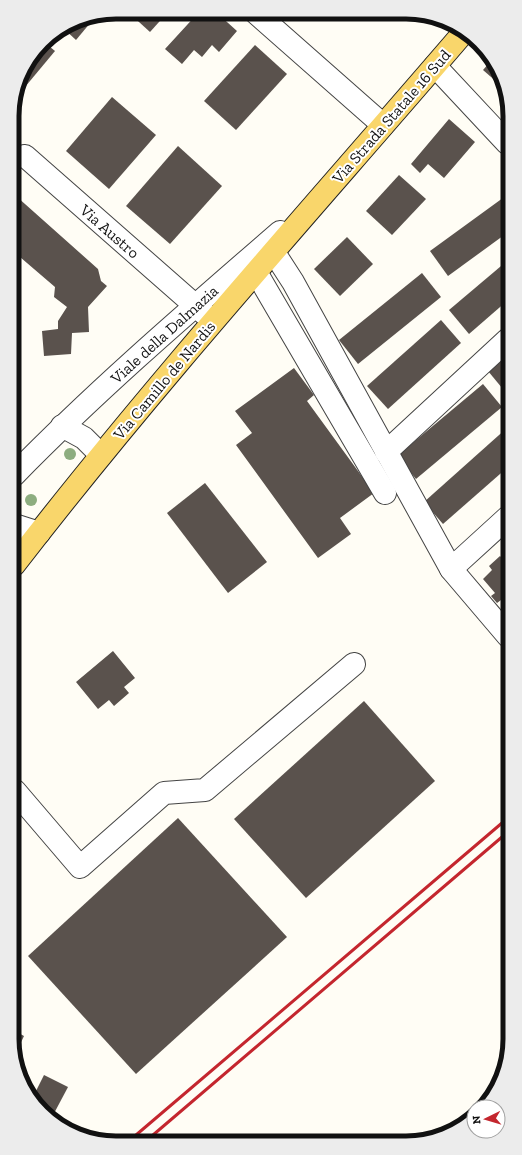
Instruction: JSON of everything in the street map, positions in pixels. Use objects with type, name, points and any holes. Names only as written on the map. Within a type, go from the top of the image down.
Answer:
[{"type":"main road","name":"Via Strada Statale 16 Sud","points":[[318,198],[461,36]]},
{"type":"main road","name":"Via Camillo de Nardis","points":[[19,559],[101,455],[318,198]]},
{"type":"street","points":[[263,19],[383,125]]},
{"type":"street","points":[[435,66],[503,139]]},
{"type":"street","name":"Via Austro","points":[[25,156],[213,321]]},
{"type":"street","name":"Viale della Dalmazia","points":[[19,470],[62,426],[318,198]]},
{"type":"street","points":[[273,251],[293,282],[451,569],[503,630]]},
{"type":"street","points":[[256,272],[385,493]]},
{"type":"street","points":[[386,452],[503,344]]},
{"type":"street","points":[[62,426],[84,438],[101,455]]},
{"type":"street","points":[[451,569],[503,522]]},
{"type":"street","points":[[19,527],[39,533]]},
{"type":"street","points":[[19,796],[80,866],[164,793],[205,790],[354,664]]},
{"type":"building","points":[[136,19],[162,19],[150,32]]},
{"type":"building","points":[[192,19],[224,19],[237,31],[219,52],[212,45],[202,57],[194,50],[182,64],[165,49]]},
{"type":"building","points":[[91,22],[76,40],[67,32]]},
{"type":"building","points":[[255,45],[287,74],[236,130],[204,101]]},
{"type":"building","points":[[49,46],[55,51],[25,87],[24,85],[35,62]]},
{"type":"building","points":[[488,64],[497,82],[483,70]]},
{"type":"building","points":[[112,97],[156,135],[109,189],[66,151]]},
{"type":"building","points":[[449,119],[475,142],[444,178],[428,164],[420,173],[411,164]]},
{"type":"building","points":[[178,146],[222,186],[170,244],[126,206]]},
{"type":"building","points":[[399,175],[426,199],[392,235],[366,211]]},
{"type":"building","points":[[503,198],[503,236],[448,276],[430,251]]},
{"type":"building","points":[[19,199],[98,269],[101,281],[107,286],[88,307],[89,332],[72,333],[71,354],[44,356],[42,331],[58,329],[58,321],[67,307],[54,297],[55,287],[19,256]]},
{"type":"building","points":[[347,237],[373,264],[340,296],[314,269]]},
{"type":"building","points":[[503,264],[503,304],[469,334],[449,310]]},
{"type":"building","points":[[422,273],[441,297],[358,364],[339,340]]},
{"type":"building","points":[[441,320],[461,343],[388,409],[367,386]]},
{"type":"building","points":[[503,358],[503,389],[488,371]]},
{"type":"building","points":[[294,368],[314,395],[307,401],[374,493],[340,518],[351,534],[318,558],[236,445],[252,433],[235,411]]},
{"type":"building","points":[[483,384],[502,407],[416,479],[397,456]]},
{"type":"building","points":[[503,431],[503,471],[443,524],[424,502]]},
{"type":"building","points":[[205,483],[267,562],[228,593],[167,513]]},
{"type":"building","points":[[500,556],[503,559],[503,602],[501,600],[497,603],[491,596],[495,593],[483,579],[492,570],[489,566]]},
{"type":"building","points":[[113,651],[135,678],[124,687],[129,693],[114,706],[109,700],[98,709],[76,682]]},
{"type":"building","points":[[364,701],[435,781],[306,898],[234,819]]},
{"type":"building","points":[[178,818],[287,937],[136,1074],[28,956]]},
{"type":"building","points":[[19,1033],[24,1036],[20,1046]]},
{"type":"building","points":[[44,1075],[68,1087],[54,1114],[47,1108],[35,1093]]},
{"type":"railway","points":[[135,1136],[503,822]]},
{"type":"railway","points":[[152,1136],[503,836]]}]
